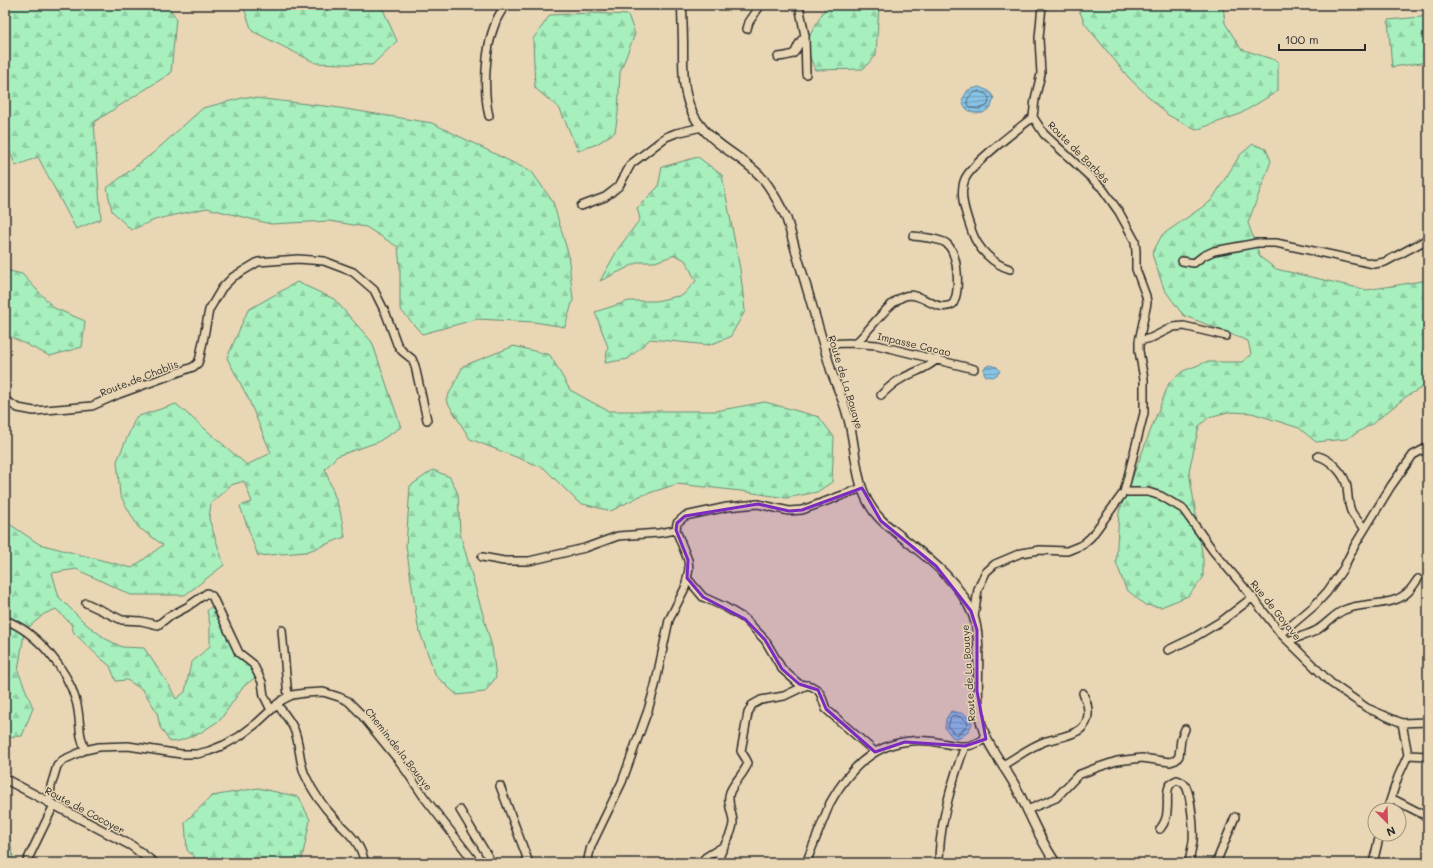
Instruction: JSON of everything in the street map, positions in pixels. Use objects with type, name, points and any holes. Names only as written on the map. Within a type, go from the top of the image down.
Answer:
[{"type":"main road","name":"Route de La Bouaye","points":[[682,5],[682,67],[684,85],[694,116],[702,128],[716,142],[764,179],[786,217],[832,372],[847,413],[862,488],[873,510],[881,521],[921,552],[948,578],[962,595],[974,617],[977,630],[979,713],[981,728],[986,739],[1003,765],[1056,863]]},
{"type":"main road","name":"Route de Cocoyer","points":[[5,779],[132,846],[154,863]]},
{"type":"street","points":[[489,116],[487,106],[486,69],[489,46],[494,24],[505,5]]},
{"type":"street","points":[[747,29],[749,22],[760,5],[766,5]]},
{"type":"street","points":[[799,5],[804,36],[806,74]]},
{"type":"street","points":[[1010,269],[990,259],[976,242],[965,211],[963,187],[965,179],[980,161],[1033,117],[1035,99],[1041,74],[1039,38],[1042,5]]},
{"type":"street","points":[[778,57],[794,54],[799,42],[804,36]]},
{"type":"street","name":"Route de Barbès","points":[[974,617],[978,589],[986,572],[995,564],[1021,553],[1040,550],[1067,552],[1076,549],[1091,537],[1124,492],[1144,413],[1144,380],[1138,351],[1147,303],[1146,296],[1136,269],[1135,241],[1119,212],[1102,188],[1044,134],[1033,117]]},
{"type":"street","points":[[581,206],[605,197],[613,191],[619,186],[631,164],[666,137],[676,133],[702,128]]},
{"type":"street","points":[[856,343],[884,312],[904,296],[910,295],[919,297],[945,307],[952,304],[956,298],[958,286],[954,259],[946,243],[913,236]]},
{"type":"street","points":[[1182,261],[1194,263],[1203,256],[1214,251],[1256,242],[1276,243],[1374,264],[1385,262],[1428,239]]},
{"type":"street","name":"Route de Chablis","points":[[5,400],[18,408],[34,411],[92,406],[119,394],[184,372],[194,367],[198,363],[209,310],[222,288],[233,277],[258,262],[298,259],[324,261],[353,272],[374,290],[386,314],[397,344],[402,351],[412,359],[415,366],[427,420]]},
{"type":"street","points":[[1139,341],[1151,338],[1173,327],[1184,326],[1226,336]]},
{"type":"street","name":"Impasse Cacao","points":[[824,344],[877,344],[974,369]]},
{"type":"street","points":[[881,395],[900,379],[918,372],[937,360]]},
{"type":"street","points":[[1281,634],[1314,606],[1327,592],[1383,498],[1409,460],[1418,452],[1428,447]]},
{"type":"street","points":[[1318,456],[1330,461],[1344,478],[1347,485],[1350,510],[1354,517],[1365,528]]},
{"type":"street","points":[[587,863],[591,846],[622,782],[648,710],[656,686],[670,620],[685,588],[689,569],[688,560],[676,530],[677,523],[685,516],[758,504],[789,511],[802,510],[862,488]]},
{"type":"street","name":"Rue de Goyave","points":[[1124,492],[1148,492],[1161,496],[1183,509],[1214,552],[1281,634],[1331,683],[1367,708],[1402,723],[1428,722]]},
{"type":"street","points":[[482,557],[504,561],[529,561],[585,548],[618,536],[659,533],[676,530]]},
{"type":"street","points":[[687,578],[703,597],[745,619],[765,640],[782,669],[799,684],[811,686],[818,690],[822,695],[826,709],[876,752]]},
{"type":"street","points":[[1288,641],[1317,630],[1330,618],[1348,609],[1361,605],[1385,603],[1397,599],[1409,591],[1418,579]]},
{"type":"street","points":[[86,602],[122,620],[141,621],[158,625],[168,617],[207,593],[212,596],[239,653],[253,664],[262,682],[264,696],[271,710]]},
{"type":"street","points":[[1168,650],[1193,638],[1223,620],[1252,597]]},
{"type":"street","points":[[5,620],[11,622],[33,636],[51,656],[65,676],[76,701],[85,750]]},
{"type":"street","points":[[282,630],[288,697]]},
{"type":"street","points":[[718,863],[724,846],[732,832],[733,822],[729,800],[730,793],[748,763],[741,751],[748,714],[752,705],[761,700],[784,696],[807,685]]},
{"type":"street","name":"Chemin de la Bouaye","points":[[26,863],[51,804],[51,786],[57,766],[63,760],[85,750],[100,747],[128,746],[181,754],[198,754],[224,745],[240,736],[282,700],[288,697],[305,693],[323,692],[339,696],[348,701],[360,713],[475,863]]},
{"type":"street","points":[[1003,765],[1032,747],[1069,736],[1080,731],[1086,723],[1088,712],[1083,693]]},
{"type":"street","points":[[278,704],[293,727],[300,764],[306,777],[334,819],[351,835],[362,852],[365,863]]},
{"type":"street","points":[[1390,802],[1398,777],[1408,755],[1402,723]]},
{"type":"street","points":[[1027,810],[1056,798],[1078,775],[1096,768],[1117,762],[1142,758],[1170,762],[1176,760],[1179,756],[1181,739],[1185,729]]},
{"type":"street","points":[[806,863],[835,794],[851,773],[876,752],[890,745],[909,741],[930,741],[965,746],[986,739]]},
{"type":"street","points":[[939,863],[939,852],[949,797],[965,746]]},
{"type":"street","points":[[1408,755],[1428,756]]},
{"type":"street","points":[[1160,829],[1166,819],[1167,789],[1173,782],[1177,780],[1182,781],[1188,792],[1191,813],[1193,840],[1189,863]]},
{"type":"street","points":[[500,786],[529,863]]},
{"type":"street","points":[[1391,798],[1428,817]]},
{"type":"street","points":[[460,810],[492,863]]},
{"type":"street","points":[[1216,863],[1236,817]]},
{"type":"street","points":[[1373,863],[1378,842]]},
{"type":"street","points":[[700,863],[710,854],[724,846]]},
{"type":"highlighted area","points":[[862,488],[881,521],[936,566],[971,611],[977,630],[977,691],[986,739],[965,746],[905,742],[875,752],[826,709],[818,690],[799,684],[782,669],[765,640],[745,619],[703,597],[687,578],[688,560],[676,530],[677,523],[685,516],[758,504],[789,511],[802,510]]},
{"type":"green space","points":[[5,5],[167,5],[176,18],[171,73],[94,122],[101,219],[76,229],[38,157],[16,166],[8,147],[5,146]]},
{"type":"green space","points":[[243,5],[381,5],[397,41],[372,65],[316,63],[252,31]]},
{"type":"green space","points":[[827,5],[879,5],[876,55],[863,69],[815,70],[805,44]]},
{"type":"green space","points":[[1077,5],[1223,5],[1225,23],[1241,49],[1278,61],[1278,91],[1240,114],[1196,130],[1168,115],[1129,78],[1085,24]]},
{"type":"green space","points":[[592,13],[628,15],[635,34],[620,72],[618,113],[615,132],[597,144],[578,151],[560,109],[535,88],[533,39],[550,15]]},
{"type":"green space","points":[[1428,13],[1428,62],[1392,67],[1388,20],[1421,17]]},
{"type":"green space","points":[[246,97],[333,107],[432,123],[532,172],[553,202],[568,253],[573,300],[565,327],[534,322],[477,319],[422,334],[400,309],[400,267],[398,247],[366,227],[329,221],[271,224],[207,208],[157,219],[131,230],[112,211],[107,188],[153,153],[203,108]]},
{"type":"green space","points":[[1253,144],[1266,149],[1271,161],[1248,223],[1260,257],[1276,269],[1367,290],[1428,280],[1428,384],[1407,396],[1372,424],[1346,439],[1316,442],[1299,428],[1252,413],[1228,412],[1209,417],[1199,426],[1189,471],[1203,559],[1203,578],[1188,596],[1161,607],[1145,605],[1126,589],[1116,562],[1119,512],[1169,383],[1183,371],[1206,362],[1242,362],[1251,354],[1248,341],[1183,315],[1164,289],[1152,254],[1162,235],[1211,201],[1240,155]]},
{"type":"green space","points":[[698,157],[722,175],[740,269],[745,311],[730,337],[709,345],[650,339],[628,359],[605,363],[608,347],[595,312],[629,301],[656,301],[683,295],[696,281],[685,260],[675,255],[655,262],[639,262],[600,281],[618,249],[640,219],[637,208],[658,187],[662,167]]},
{"type":"green space","points":[[5,270],[22,274],[54,308],[85,321],[82,347],[50,356],[11,337],[5,338]]},
{"type":"green space","points":[[297,282],[334,299],[372,342],[401,427],[378,442],[337,456],[325,469],[340,511],[345,537],[306,552],[258,556],[240,506],[252,502],[244,481],[231,485],[211,503],[209,519],[224,565],[185,595],[131,595],[76,569],[52,573],[59,597],[86,624],[106,639],[122,647],[144,648],[169,685],[176,699],[185,692],[191,663],[210,646],[210,624],[207,611],[213,605],[230,641],[251,665],[257,676],[244,686],[220,720],[200,733],[179,741],[170,742],[160,727],[157,712],[143,690],[127,680],[116,681],[110,666],[74,633],[71,624],[56,609],[44,614],[29,627],[25,627],[18,671],[33,708],[22,736],[5,737],[5,521],[39,544],[132,568],[163,545],[138,527],[120,495],[117,461],[136,417],[176,404],[247,465],[271,453],[248,398],[227,358],[248,310]]},
{"type":"green space","points":[[514,346],[550,355],[570,390],[608,411],[716,411],[765,402],[819,417],[834,437],[832,482],[817,492],[786,498],[741,491],[677,484],[640,496],[611,511],[579,503],[544,468],[470,439],[446,400],[463,366]]},
{"type":"green space","points":[[433,470],[450,477],[458,494],[460,533],[492,647],[496,677],[485,692],[457,695],[436,676],[418,627],[406,546],[410,486]]},
{"type":"green space","points":[[258,788],[299,797],[310,820],[301,863],[200,863],[187,850],[185,822],[212,796]]},
{"type":"green space","points":[[5,813],[6,815],[14,863],[5,863]]},
{"type":"water","points":[[979,87],[989,91],[994,98],[991,107],[983,113],[970,111],[965,107],[962,100],[968,90]]},
{"type":"water","points":[[989,365],[997,367],[1000,371],[998,374],[993,377],[986,376],[984,373],[984,368]]},
{"type":"water","points":[[951,711],[965,714],[972,722],[971,727],[967,732],[958,739],[952,737],[945,728],[946,719]]}]
